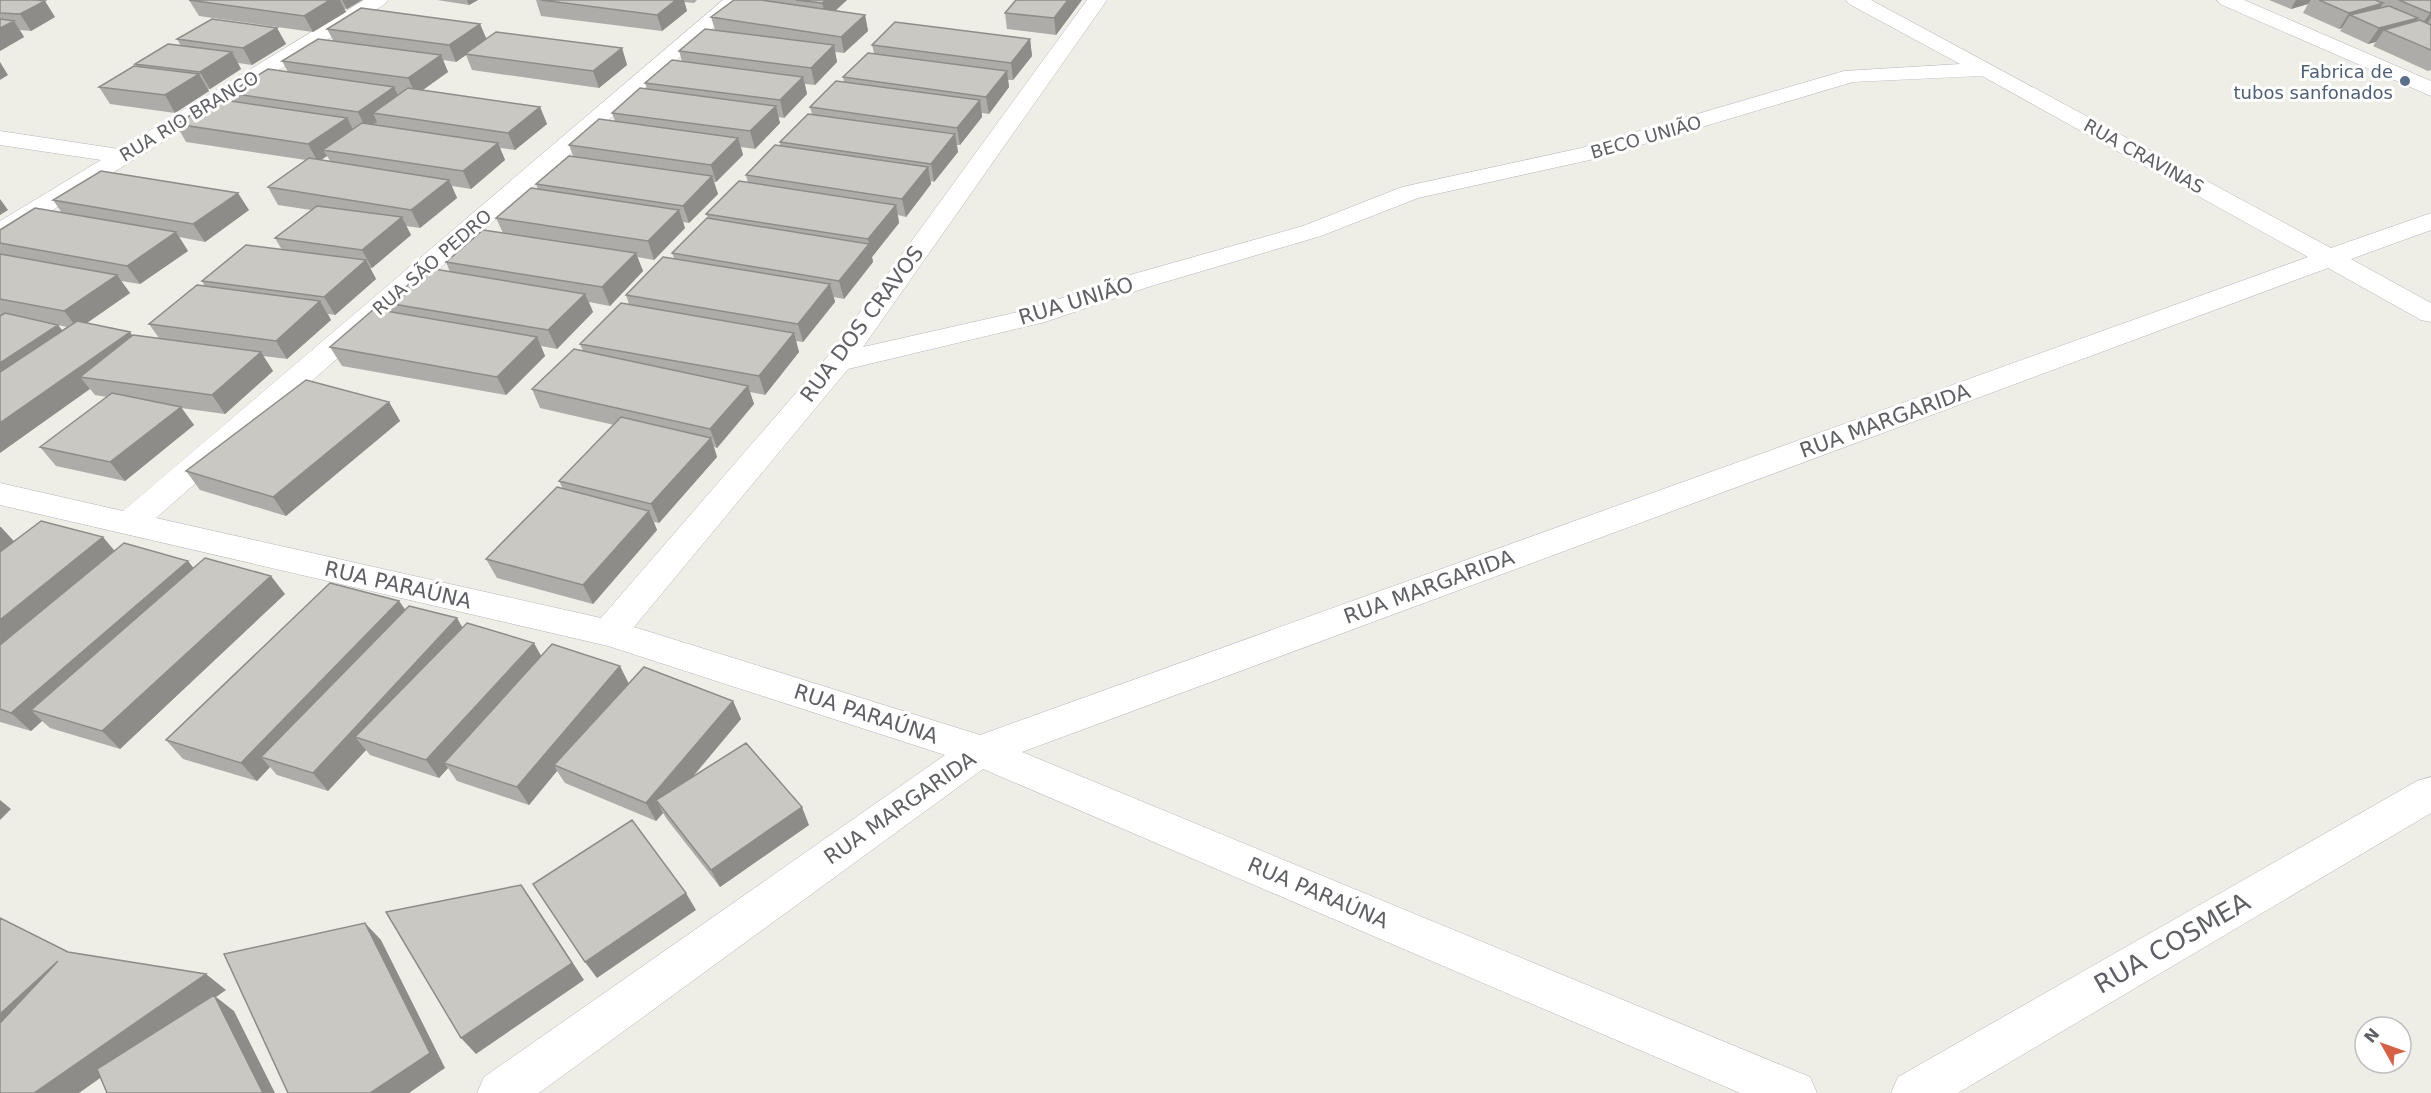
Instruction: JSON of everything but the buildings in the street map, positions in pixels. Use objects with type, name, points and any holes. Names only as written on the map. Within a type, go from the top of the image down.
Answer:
[{"type":"street","name":"RUA RIO BRANCO","points":[[0,232],[378,0]]},
{"type":"street","name":"RUA SÃO PEDRO","points":[[130,524],[735,0]]},
{"type":"street","name":"RUA DOS CRAVOS","points":[[609,633],[838,362],[1097,0]]},
{"type":"street","name":"RUA CRAVINAS","points":[[1856,0],[2431,314]]},
{"type":"street","points":[[2227,0],[2431,89]]},
{"type":"street","name":"BECO UNIÃO","points":[[1312,231],[1411,192],[1586,154],[1852,76],[1986,69]]},
{"type":"street","points":[[0,138],[122,156]]},
{"type":"street","name":"RUA MARGARIDA","points":[[500,1093],[980,751],[2431,221]]},
{"type":"street","name":"RUA UNIÃO","points":[[838,362],[1035,316],[1139,281],[1312,231]]},
{"type":"street","name":"RUA PARAÚNA","points":[[0,494],[609,633],[980,751],[1794,1093]]},
{"type":"street","name":"RUA COSMEA","points":[[1914,1093],[2431,793]]},
{"type":"place","name":"Fabrica de tubos sanfonados","points":[[2405,81]]}]
